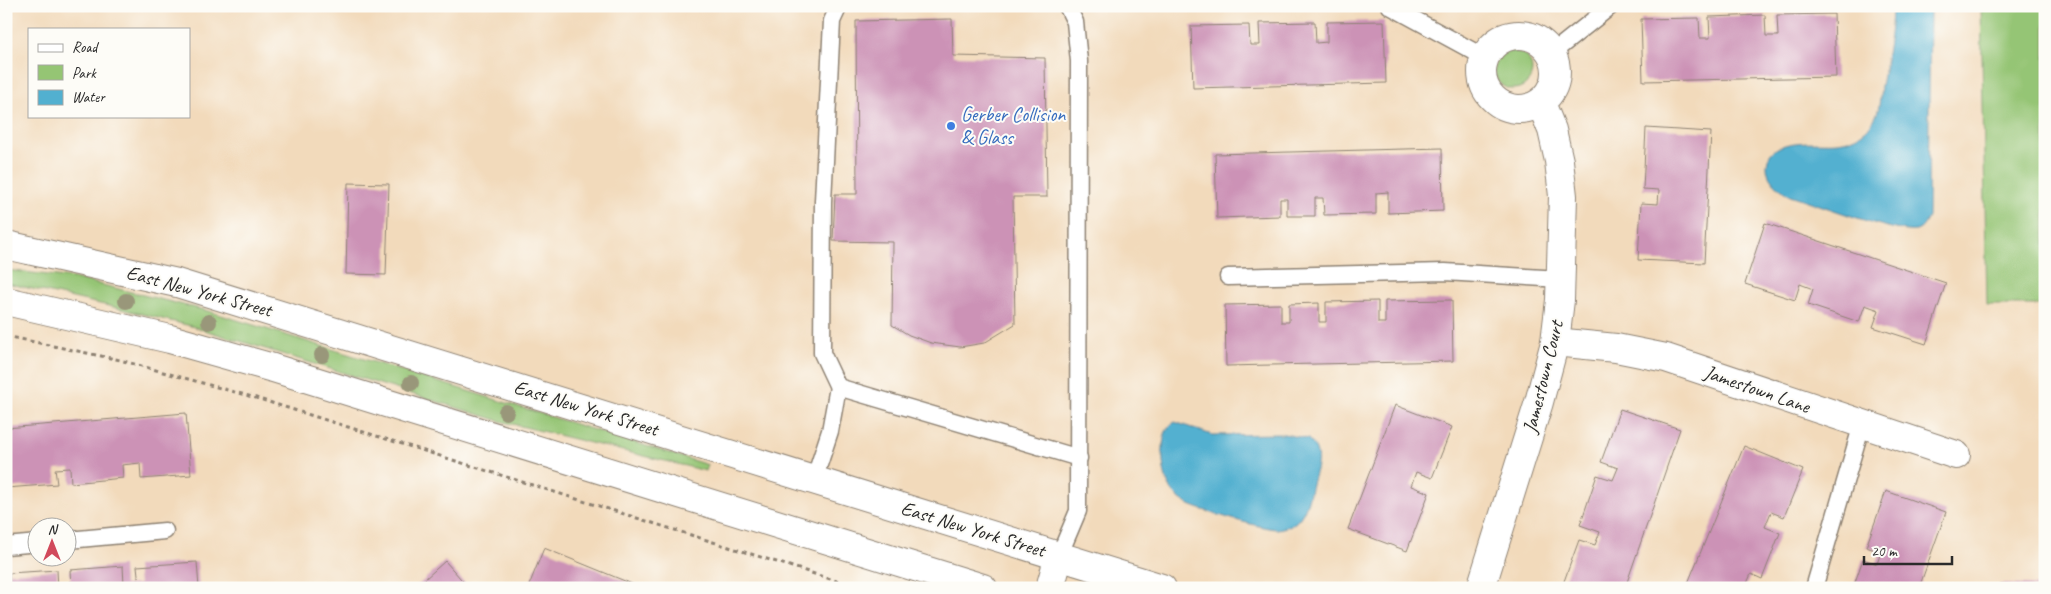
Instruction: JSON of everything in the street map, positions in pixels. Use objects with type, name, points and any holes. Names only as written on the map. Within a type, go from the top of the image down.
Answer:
[{"type":"main road","points":[[1523,34],[1545,44],[1552,53],[1557,75],[1554,86],[1541,103],[1529,109],[1517,110],[1505,107],[1495,101],[1487,92],[1482,81],[1484,57],[1500,39],[1511,35],[1523,34]]},
{"type":"main road","name":"Jamestown Court","points":[[1481,588],[1540,402],[1555,342],[1561,279],[1563,196],[1559,161],[1552,130],[1541,103]]},
{"type":"main road","name":"East New York Street","points":[[6,245],[176,283],[1162,588]]},
{"type":"main road","points":[[6,302],[170,339],[273,368],[983,588]]},
{"type":"main road","name":"Jamestown Lane","points":[[1555,342],[1616,348],[1666,358],[1956,455]]},
{"type":"main road","points":[[1050,588],[1059,556]]},
{"type":"lane","points":[[814,480],[830,431],[838,387],[822,352],[822,334],[823,201],[832,22],[839,6]]},
{"type":"lane","points":[[1059,556],[1078,511],[1078,61],[1075,22],[1067,6]]},
{"type":"lane","points":[[1390,6],[1484,57]]},
{"type":"lane","points":[[1552,53],[1611,6]]},
{"type":"lane","points":[[1228,277],[1444,272],[1561,279]]},
{"type":"lane","points":[[838,387],[1078,458]]},
{"type":"lane","points":[[1814,588],[1862,424]]},
{"type":"lane","points":[[78,539],[165,531]]},
{"type":"lane","points":[[6,546],[28,544]]},
{"type":"path","points":[[6,336],[120,360],[256,398],[859,588]]},
{"type":"green space","points":[[1981,6],[2045,6],[2045,305],[1987,305]]},
{"type":"green space","points":[[1513,51],[1520,52],[1526,57],[1531,63],[1531,77],[1526,83],[1520,88],[1513,89],[1506,88],[1500,83],[1495,77],[1494,70],[1495,63],[1500,57],[1506,52]]},
{"type":"green space","points":[[6,270],[74,278],[208,311],[708,465],[706,471],[500,421],[191,326],[6,283]]},
{"type":"water","points":[[1892,6],[1930,6],[1928,217],[1925,224],[1916,231],[1906,231],[1873,223],[1787,194],[1770,178],[1767,169],[1770,155],[1785,145],[1807,142],[1844,141],[1859,136],[1870,126],[1876,116],[1879,105],[1890,36]]},
{"type":"water","points":[[1175,422],[1212,435],[1284,434],[1308,439],[1316,449],[1318,460],[1304,512],[1296,522],[1277,529],[1210,512],[1192,506],[1180,499],[1169,485],[1165,475],[1163,459],[1165,434]]},
{"type":"building","points":[[1834,14],[1836,77],[1643,81],[1641,19],[1699,18],[1700,38],[1710,38],[1709,17],[1765,15],[1766,36],[1778,36],[1777,15]]},
{"type":"building","name":"Gerber Collision & Glass","points":[[952,19],[953,56],[1045,58],[1047,197],[1013,197],[1015,324],[984,343],[960,347],[931,343],[909,335],[892,325],[893,242],[833,241],[835,194],[857,194],[856,21]]},
{"type":"building","points":[[1384,21],[1386,83],[1193,88],[1191,26],[1249,25],[1250,45],[1260,45],[1259,23],[1315,22],[1316,43],[1327,42],[1327,22]]},
{"type":"building","points":[[1646,128],[1711,132],[1704,263],[1638,260],[1641,203],[1658,204],[1659,190],[1643,189]]},
{"type":"building","points":[[1442,148],[1443,211],[1388,213],[1388,192],[1376,193],[1376,214],[1324,215],[1323,198],[1315,198],[1315,216],[1287,216],[1287,199],[1280,199],[1280,216],[1217,218],[1215,154]]},
{"type":"building","points":[[348,183],[389,184],[386,275],[346,274]]},
{"type":"building","points":[[1765,223],[1946,283],[1926,344],[1873,327],[1879,310],[1865,305],[1859,322],[1808,305],[1813,289],[1800,284],[1795,300],[1745,284]]},
{"type":"building","points":[[1452,300],[1453,361],[1226,366],[1225,305],[1281,304],[1281,322],[1289,322],[1289,304],[1319,303],[1319,322],[1326,322],[1326,302],[1378,301],[1378,323],[1385,323],[1385,301]]},
{"type":"building","points":[[1395,405],[1452,427],[1432,478],[1416,472],[1411,486],[1429,493],[1407,551],[1348,529]]},
{"type":"building","points":[[1620,409],[1680,429],[1625,588],[1573,588],[1563,584],[1579,540],[1595,545],[1600,532],[1580,525],[1597,475],[1613,480],[1618,468],[1601,462]]},
{"type":"building","points":[[186,413],[191,475],[141,479],[140,463],[122,465],[123,478],[71,483],[70,468],[55,469],[57,484],[6,488],[6,428]]},
{"type":"building","points":[[1744,446],[1803,470],[1784,517],[1771,512],[1765,527],[1780,533],[1762,579],[1751,574],[1745,588],[1686,588]]},
{"type":"building","points":[[1886,491],[1946,512],[1919,588],[1853,588],[1863,559],[1877,564],[1881,552],[1866,547]]},
{"type":"building","points":[[544,548],[642,588],[528,588]]},
{"type":"building","points":[[445,561],[469,588],[415,588]]},
{"type":"building","points":[[197,562],[199,588],[71,588],[70,570],[123,566],[124,585],[139,584],[137,566]]},
{"type":"building","points":[[57,570],[58,588],[10,588],[9,573]]},
{"type":"building","points":[[2000,584],[2045,586],[2045,588],[2000,588]]},
{"type":"place","name":"Gerber Collision & Glass","points":[[951,126]]}]
